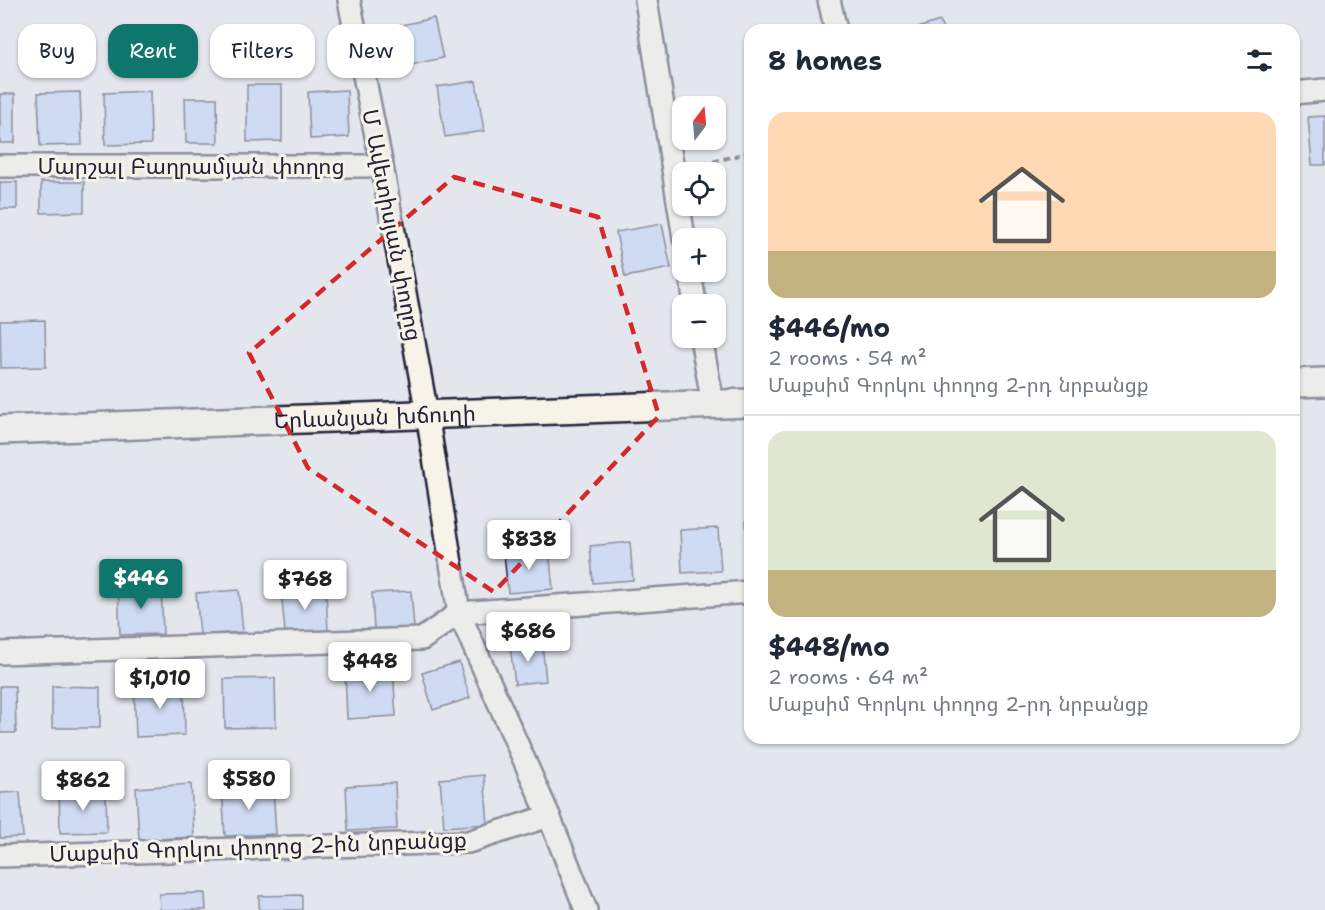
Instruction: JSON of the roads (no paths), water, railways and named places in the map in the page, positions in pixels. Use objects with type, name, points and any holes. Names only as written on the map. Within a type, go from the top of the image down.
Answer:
[{"type":"street","name":"Մ Ավետիսյան փողոց","points":[[349,0],[427,414],[459,613],[549,816],[586,910]]},
{"type":"street","points":[[646,0],[682,228]]},
{"type":"street","points":[[829,0],[835,24]]},
{"type":"street","points":[[1300,92],[1325,90]]},
{"type":"street","name":"Մարշալ Բաղրամյան փողոց","points":[[0,166],[382,166]]},
{"type":"street","points":[[703,348],[713,404]]},
{"type":"street","points":[[1300,383],[1325,382]]},
{"type":"street","name":"Երևանյան խճուղի","points":[[0,430],[744,403]]},
{"type":"street","points":[[0,653],[422,639],[459,613],[744,592]]},
{"type":"street","name":"Մաքսիմ Գորկու փողոց 2-ին նրբանցք","points":[[0,856],[468,842],[549,816]]}]
